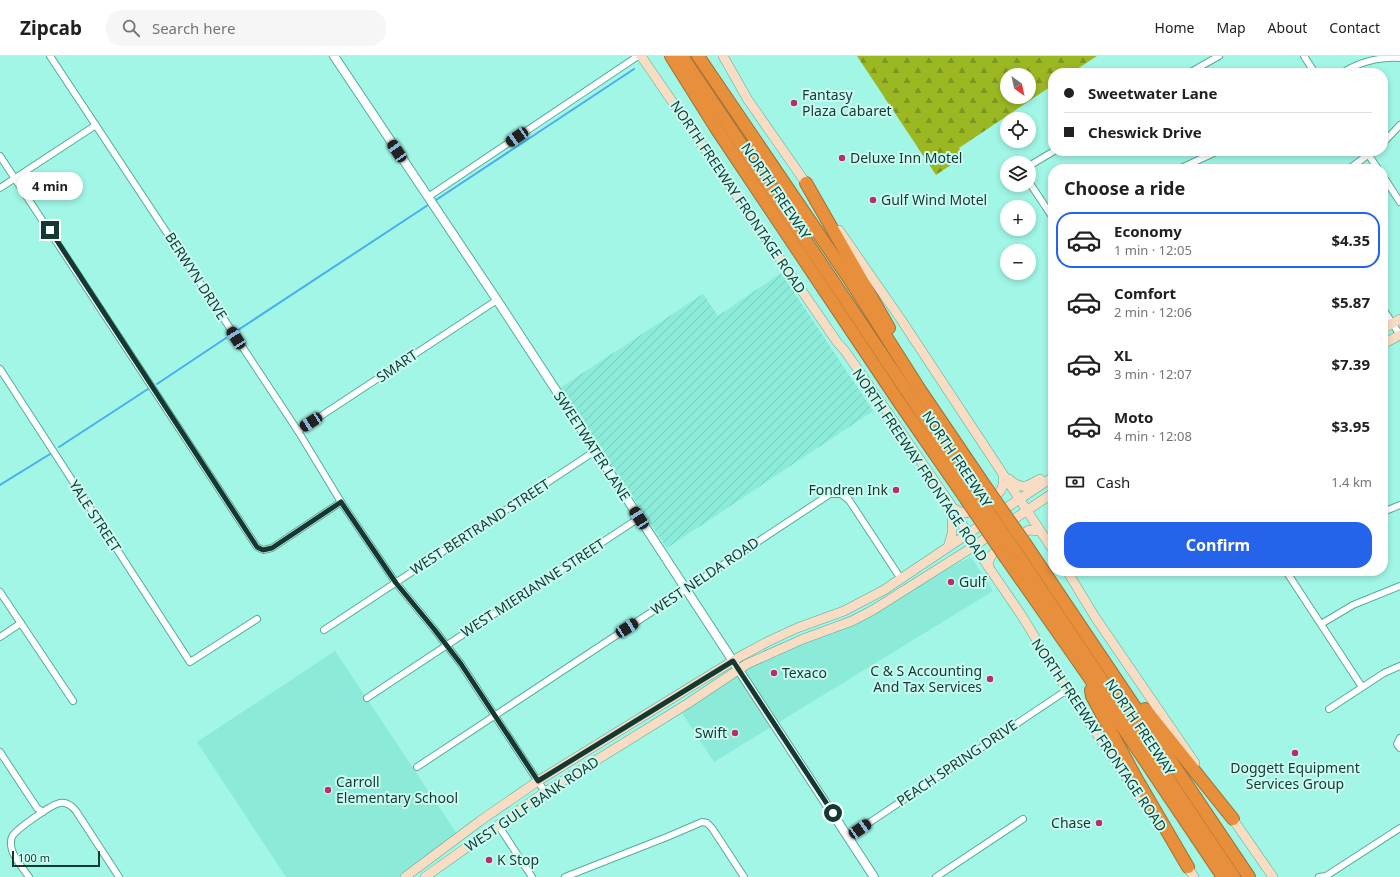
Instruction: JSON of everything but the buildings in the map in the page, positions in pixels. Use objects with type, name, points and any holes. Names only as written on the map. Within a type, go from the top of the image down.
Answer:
[{"type":"highway","points":[[662,56],[685,78]]},
{"type":"highway","name":"NORTH FREEWAY","points":[[670,56],[760,193],[975,492],[1026,545],[1249,877]]},
{"type":"highway","name":"NORTH FREEWAY","points":[[682,56],[975,492]]},
{"type":"highway","name":"NORTH FREEWAY","points":[[698,56],[850,280],[920,390],[1011,555],[1087,674],[1223,877]]},
{"type":"highway","points":[[806,183],[891,331],[920,390]]},
{"type":"highway","name":"NORTH FREEWAY","points":[[1011,555],[1234,877]]},
{"type":"highway","points":[[1091,641],[1233,820]]},
{"type":"highway","points":[[1087,674],[1092,696],[1136,778],[1191,872]]},
{"type":"main road","name":"NORTH FREEWAY FRONTAGE ROAD","points":[[640,56],[837,342],[880,400],[953,508],[975,546],[1022,616],[1067,690],[1191,872]]},
{"type":"main road","points":[[723,56],[748,100],[902,321],[1048,543]]},
{"type":"main road","points":[[1388,341],[1400,335]]},
{"type":"main road","points":[[950,561],[946,548],[952,534],[953,508],[964,513],[990,501],[1003,487],[1004,480],[1002,473]]},
{"type":"main road","points":[[1002,473],[1014,484],[1022,487],[1029,486],[1040,479],[1048,478]]},
{"type":"main road","name":"WEST GULF BANK ROAD","points":[[405,877],[480,821],[538,781],[733,661],[762,645],[797,628],[864,602],[1048,481]]},
{"type":"main road","name":"WEST GULF BANK ROAD","points":[[425,877],[545,792],[682,707],[738,670],[787,646],[852,621],[873,610],[975,546],[1048,496]]},
{"type":"main road","points":[[988,566],[988,560],[991,554],[1029,530],[1040,531]]},
{"type":"main road","points":[[1070,576],[1096,617],[1272,877]]},
{"type":"street","name":"BERWYN DRIVE","points":[[50,56],[298,431],[341,502],[396,583],[446,645],[495,715],[545,792]]},
{"type":"street","name":"SWEETWATER LANE","points":[[334,56],[497,300],[685,590],[874,877]]},
{"type":"street","points":[[428,197],[640,56]]},
{"type":"street","points":[[1198,68],[1218,56]]},
{"type":"street","points":[[1304,56],[1312,68]]},
{"type":"street","points":[[1351,68],[1370,61],[1400,58]]},
{"type":"street","points":[[0,188],[96,125]]},
{"type":"street","points":[[1388,138],[1400,125]]},
{"type":"street","points":[[1036,161],[1048,154]]},
{"type":"street","points":[[0,156],[257,547],[263,550],[272,548],[341,502]]},
{"type":"street","points":[[1189,164],[1207,156]]},
{"type":"street","points":[[1355,164],[1364,156]]},
{"type":"street","points":[[1388,184],[1400,202]]},
{"type":"street","points":[[1036,192],[1048,210]]},
{"type":"street","name":"SMART","points":[[298,431],[497,300]]},
{"type":"street","points":[[1388,314],[1396,321],[1400,335]]},
{"type":"street","name":"YALE STREET","points":[[0,369],[190,662],[257,619]]},
{"type":"street","name":"WEST BERTRAND STREET","points":[[324,630],[596,451]]},
{"type":"street","name":"WEST NELDA ROAD","points":[[417,767],[830,494],[841,494],[849,500],[901,579]]},
{"type":"street","points":[[1388,510],[1400,504]]},
{"type":"street","name":"WEST MIERIANNE STREET","points":[[367,698],[639,518]]},
{"type":"street","points":[[1289,576],[1362,687]]},
{"type":"street","points":[[1321,624],[1353,605],[1400,586]]},
{"type":"street","points":[[0,592],[72,701]]},
{"type":"street","points":[[0,637],[21,623]]},
{"type":"street","points":[[1329,709],[1384,672],[1400,666]]},
{"type":"street","name":"PEACH SPRING DRIVE","points":[[848,837],[1067,690]]},
{"type":"street","points":[[0,752],[37,808],[43,812]]},
{"type":"street","points":[[29,877],[12,851],[12,838],[17,831],[43,812],[60,803],[73,807],[119,877]]},
{"type":"street","points":[[936,877],[1024,819]]},
{"type":"street","points":[[565,877],[702,822],[707,823],[712,828],[744,877]]},
{"type":"street","points":[[498,825],[532,877]]},
{"type":"street","points":[[1319,877],[1326,877],[1400,828]]},
{"type":"shaded area","points":[[781,273],[873,411],[667,548],[560,388],[703,294],[718,316]]},
{"type":"shaded area","points":[[971,557],[993,591],[714,762],[680,710],[756,661]]},
{"type":"shaded area","name":"Carroll Elementary School","points":[[335,651],[459,837],[405,877],[286,877],[197,742]]},
{"type":"green space","points":[[857,56],[1097,56],[1079,68],[1048,68],[1048,88],[1036,96],[1036,68],[1000,68],[1000,104],[1025,104],[1013,112],[1000,112],[1000,121],[959,148],[964,156],[936,175]]},
{"type":"waterway","points":[[436,200],[634,69]]},
{"type":"waterway","points":[[235,332],[428,205]]},
{"type":"waterway","points":[[157,384],[226,338]]},
{"type":"waterway","points":[[59,447],[148,389]]},
{"type":"waterway","points":[[0,485],[50,454]]},
{"type":"place","name":"Fantasy Plaza Cabaret","points":[[794,103]]},
{"type":"place","name":"Deluxe Inn Motel","points":[[842,158]]},
{"type":"place","name":"Gulf Wind Motel","points":[[873,200]]},
{"type":"place","name":"Fondren Ink","points":[[896,490]]},
{"type":"place","name":"Gulf","points":[[951,582]]},
{"type":"place","name":"Texaco","points":[[774,673]]},
{"type":"place","name":"C & S Accounting And Tax Services","points":[[990,679]]},
{"type":"place","name":"Swift","points":[[735,733]]},
{"type":"place","name":"Doggett Equipment Services Group","points":[[1295,753]]},
{"type":"place","name":"Carroll Elementary School","points":[[328,790]]},
{"type":"place","name":"Chase","points":[[1099,823]]},
{"type":"place","name":"K Stop","points":[[489,860]]},
{"type":"route","points":[[50,230],[257,547],[261,550],[268,550],[272,548],[341,502],[396,583],[461,664],[538,781],[733,661],[768,717],[833,813]]}]
